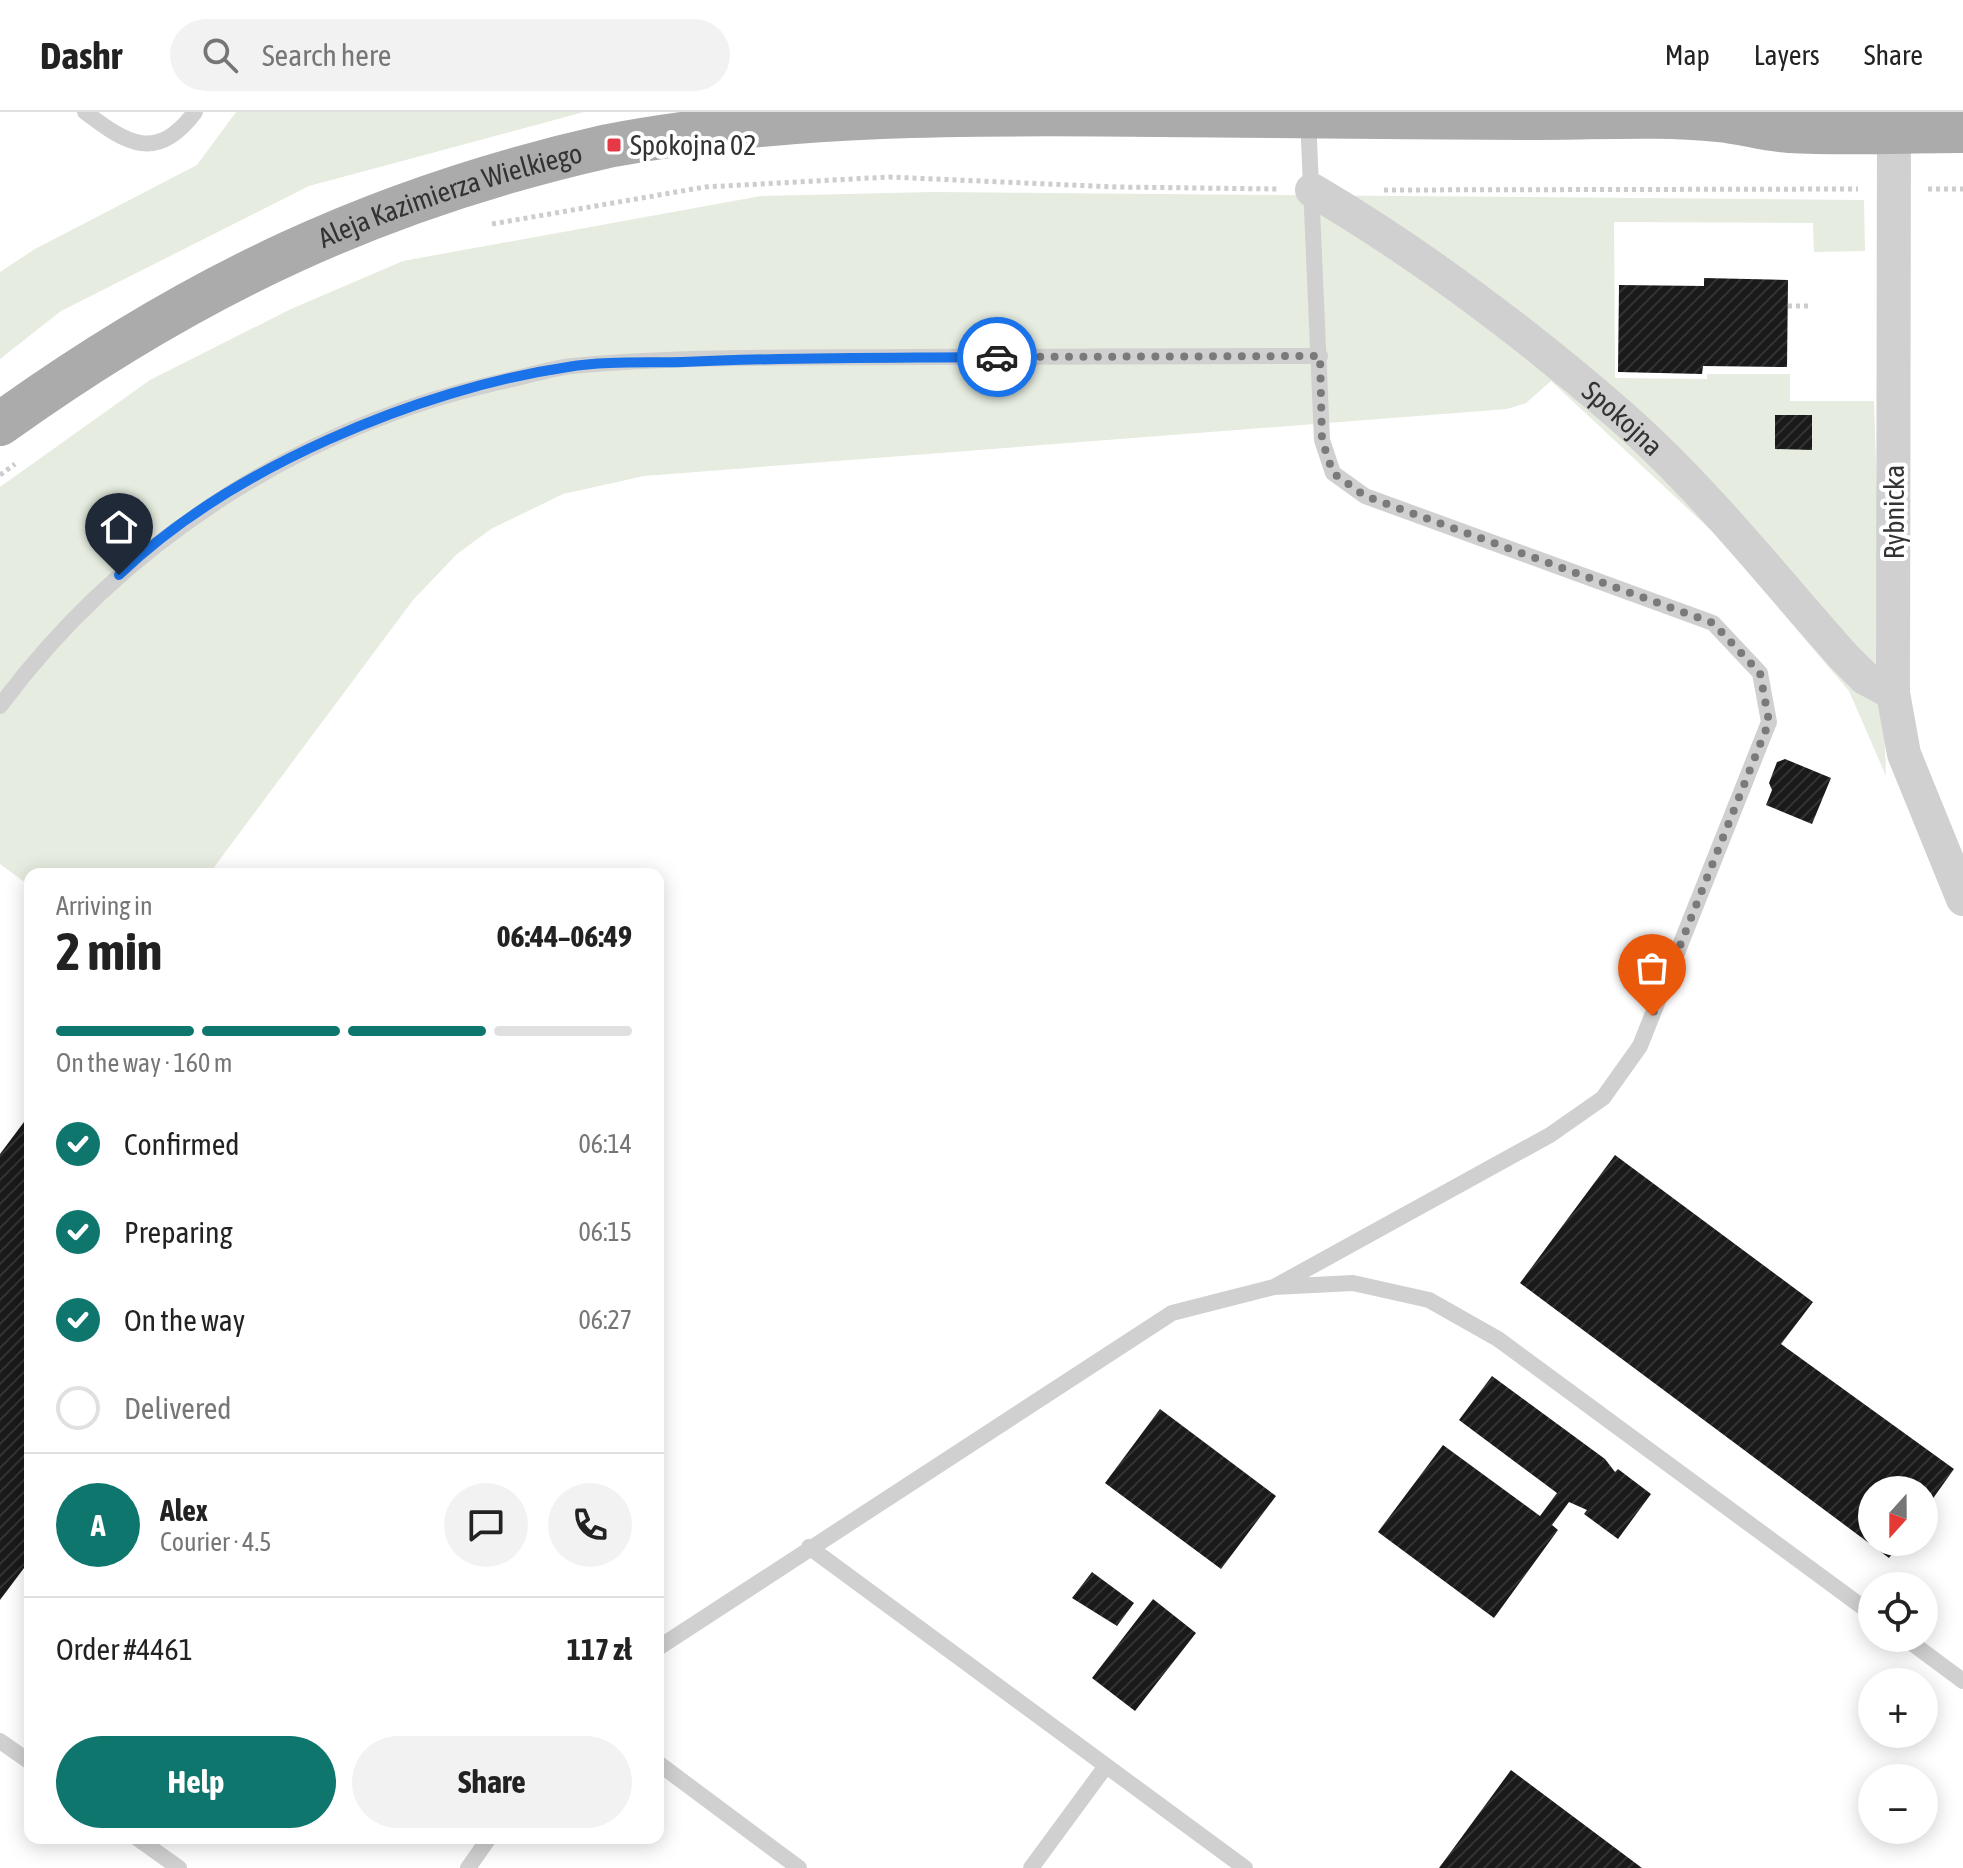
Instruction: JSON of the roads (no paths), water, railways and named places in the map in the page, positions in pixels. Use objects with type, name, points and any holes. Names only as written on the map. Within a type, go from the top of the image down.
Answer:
[{"type":"main road","name":"Aleja Kazimierza Wielkiego","points":[[12,441],[136,332],[226,282],[326,234],[484,178],[614,145],[765,122],[887,115],[1728,116],[1785,131],[1894,122],[1963,131]]},
{"type":"street","name":"Rybnicka","points":[[1894,122],[1893,693],[1904,754],[1963,899]]},
{"type":"street","name":"Spokojna","points":[[1312,190],[1369,223],[1622,417],[1714,509],[1844,657],[1865,678],[1893,693]]},
{"type":"lane","points":[[85,112],[120,138],[137,143],[158,141],[180,133],[195,112]]},
{"type":"lane","points":[[1274,1287],[1550,1135],[1603,1098],[1640,1046],[1769,722],[1760,673],[1713,623],[1365,496],[1333,473],[1322,440],[1308,117]]},
{"type":"lane","points":[[0,706],[40,653],[139,555],[233,490],[328,439],[435,397],[569,366],[771,358],[1320,356]]},
{"type":"lane","points":[[664,1644],[1172,1313],[1274,1287],[1353,1283],[1429,1300],[1498,1339],[1858,1604]]},
{"type":"lane","points":[[809,1547],[1245,1868]]},
{"type":"lane","points":[[1924,1652],[1963,1681]]},
{"type":"lane","points":[[0,1741],[24,1758]]},
{"type":"lane","points":[[1031,1868],[1106,1766]]},
{"type":"lane","points":[[664,1767],[797,1867]]},
{"type":"lane","points":[[145,1844],[179,1868]]},
{"type":"lane","points":[[468,1868],[485,1844]]},
{"type":"place","name":"Spokojna 02","points":[[614,145]]}]
